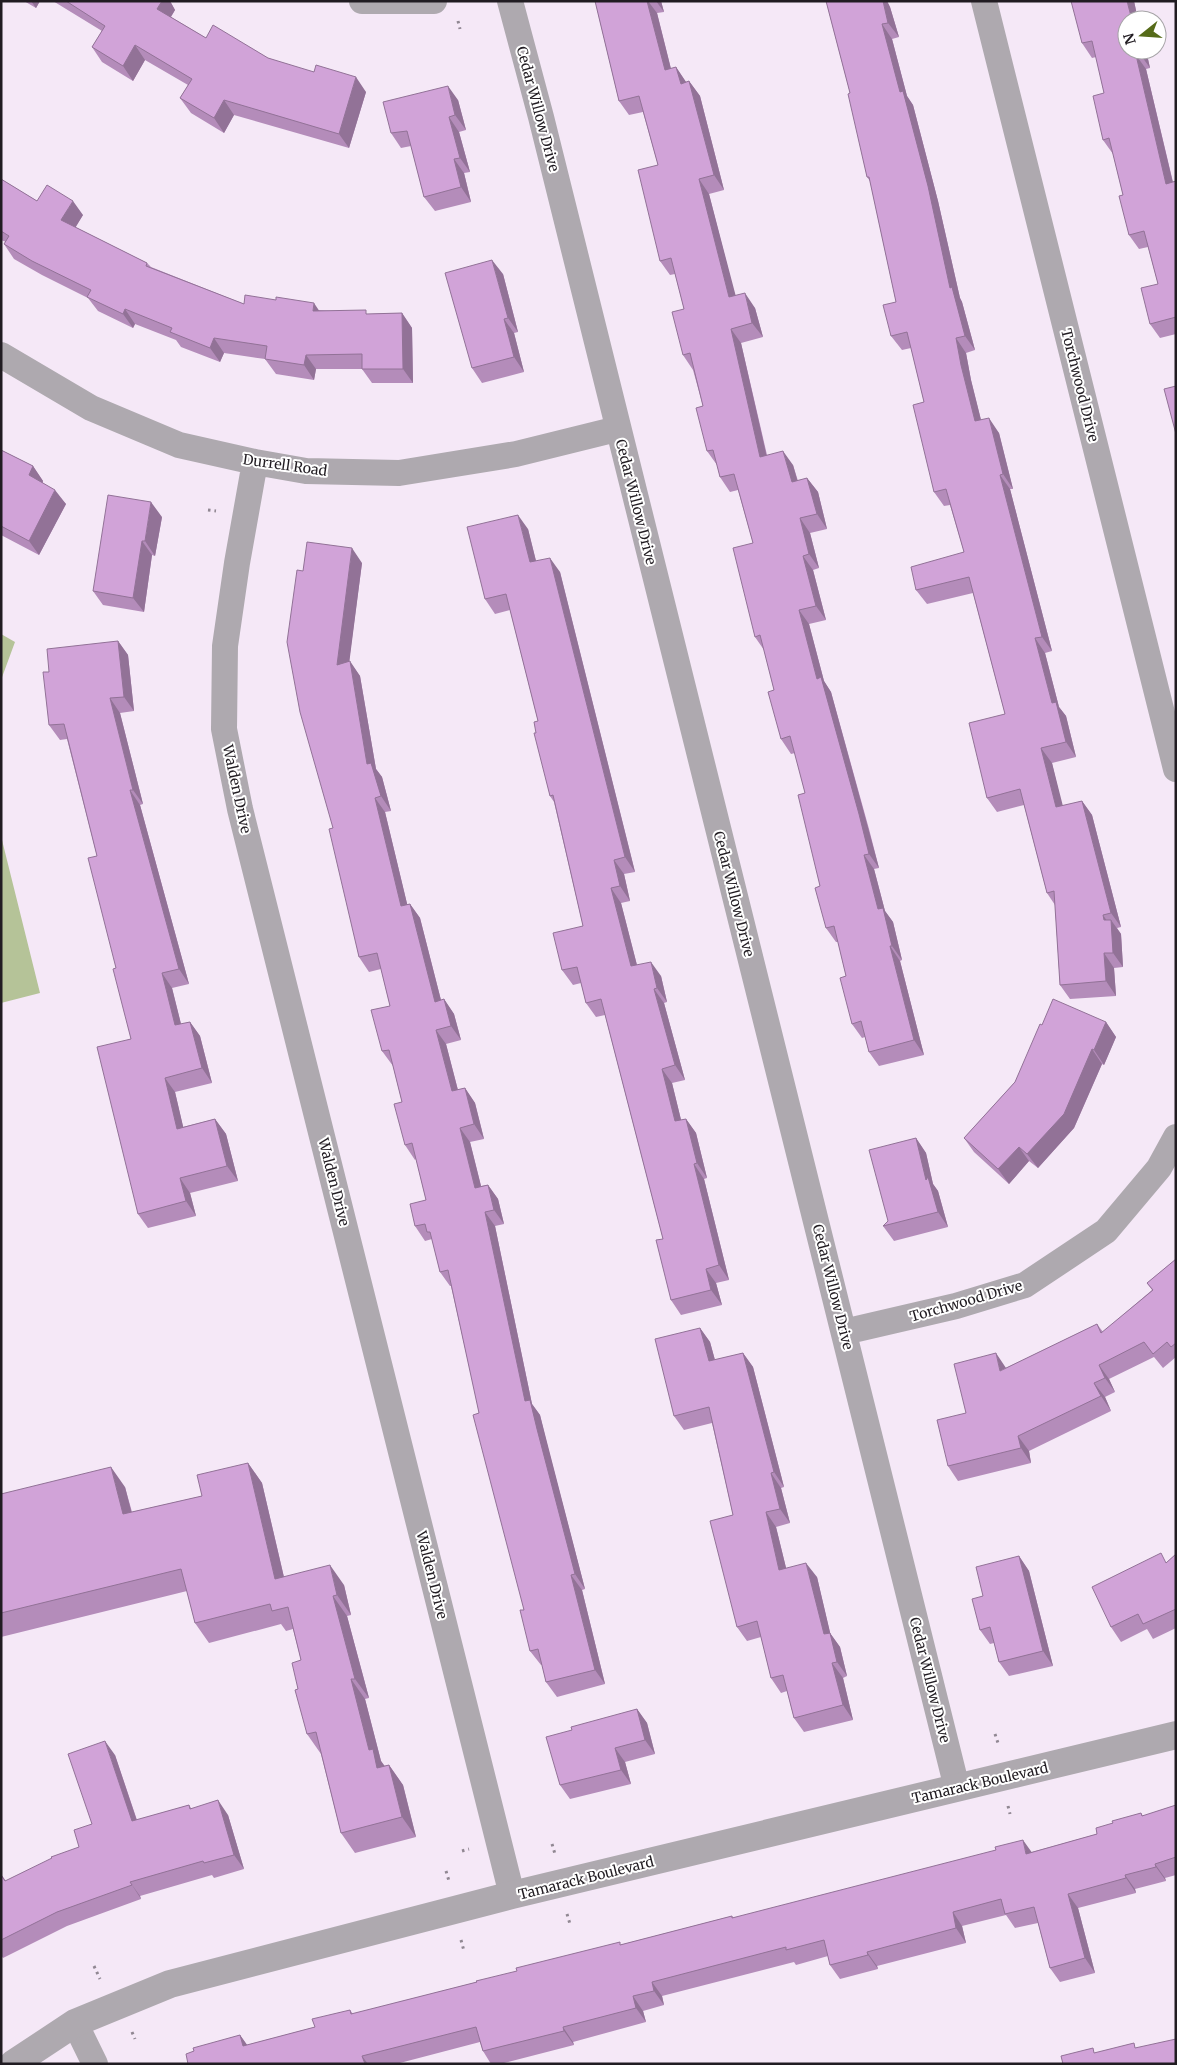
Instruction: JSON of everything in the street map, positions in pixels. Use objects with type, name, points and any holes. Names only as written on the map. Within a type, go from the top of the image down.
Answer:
[{"type":"street","points":[[362,1],[434,1]]},
{"type":"street","name":"Cedar Willow Drive","points":[[510,1],[542,117],[957,1788]]},
{"type":"street","name":"Torchwood Drive","points":[[984,1],[1176,770]]},
{"type":"street","name":"Durrell Road","points":[[1,355],[91,408],[179,445],[306,471],[398,473],[516,454],[618,429]]},
{"type":"street","name":"Walden Drive","points":[[255,462],[237,563],[225,646],[224,729],[240,809],[512,1896]]},
{"type":"street","name":"Torchwood Drive","points":[[844,1332],[956,1306],[1025,1285],[1106,1231],[1159,1168],[1176,1137]]},
{"type":"street","name":"Tamarack Boulevard","points":[[13,2064],[75,2023],[170,1984],[512,1896],[1176,1735]]},
{"type":"street","points":[[75,2023],[96,2064]]},
{"type":"path","points":[[996,1734],[1000,1749]]},
{"type":"path","points":[[94,1966],[101,1982]]},
{"type":"green space","points":[[1,634],[15,642],[1,680]]},
{"type":"green space","points":[[1,836],[40,993],[1,1003]]},
{"type":"building","points":[[66,1],[162,1],[157,9],[206,38],[213,25],[268,58],[314,72],[316,65],[356,77],[339,134],[224,100],[214,118],[180,98],[192,79],[135,45],[123,66],[92,47],[105,26]]},
{"type":"building","points":[[595,1],[647,1],[665,70],[676,67],[681,84],[689,81],[714,175],[699,179],[729,297],[745,293],[752,323],[731,329],[760,457],[783,451],[792,482],[807,478],[817,514],[800,518],[809,554],[803,556],[816,606],[799,610],[817,679],[821,677],[859,814],[869,854],[864,855],[878,909],[883,908],[892,946],[890,946],[914,1040],[869,1052],[861,1021],[852,1024],[840,978],[846,976],[834,926],[826,928],[815,888],[820,886],[798,795],[805,793],[790,736],[781,739],[768,692],[774,690],[760,635],[755,637],[733,548],[753,543],[734,474],[720,477],[713,450],[707,451],[696,408],[703,406],[690,353],[683,355],[672,312],[684,309],[671,258],[660,261],[638,170],[658,165],[639,96],[619,101]]},
{"type":"building","points":[[826,1],[883,1],[888,23],[882,24],[900,92],[903,91],[928,186],[950,288],[952,287],[965,336],[956,338],[961,365],[975,421],[989,418],[1003,474],[1000,475],[1042,637],[1035,638],[1052,703],[1056,702],[1066,742],[1041,748],[1056,807],[1082,801],[1111,913],[1103,915],[1104,920],[1111,920],[1113,953],[1104,953],[1106,981],[1060,985],[1054,891],[1047,893],[1020,789],[987,798],[969,723],[1005,714],[969,577],[916,590],[911,567],[964,552],[946,489],[934,492],[913,405],[924,402],[907,332],[891,336],[883,305],[896,302],[869,177],[867,177],[848,94],[850,93]]},
{"type":"building","points":[[1071,1],[1127,1],[1129,10],[1117,10],[1117,60],[1137,60],[1166,184],[1176,181],[1176,317],[1150,324],[1141,288],[1158,284],[1144,231],[1129,235],[1119,196],[1123,195],[1109,138],[1103,140],[1093,96],[1104,93],[1092,41],[1082,43]]},
{"type":"building","points":[[448,86],[455,115],[449,117],[460,158],[454,159],[461,187],[424,197],[407,131],[391,133],[383,102]]},
{"type":"building","points":[[1,179],[37,201],[47,185],[73,201],[61,220],[147,263],[146,266],[244,304],[245,295],[276,300],[276,297],[314,303],[313,311],[366,310],[366,314],[402,313],[403,369],[362,369],[362,354],[306,355],[304,365],[265,359],[267,346],[214,338],[210,348],[170,332],[172,328],[125,309],[123,314],[87,297],[91,290],[32,261],[4,244],[9,236],[1,231]]},
{"type":"building","points":[[492,260],[508,318],[504,319],[514,357],[472,368],[445,273]]},
{"type":"building","points":[[1176,386],[1176,434],[1164,389]]},
{"type":"building","points":[[1,450],[33,466],[29,475],[55,490],[29,541],[1,526]]},
{"type":"building","points":[[108,495],[151,502],[145,541],[142,541],[133,598],[93,591]]},
{"type":"building","points":[[518,515],[530,562],[550,558],[625,857],[614,860],[620,886],[611,888],[631,966],[651,962],[657,988],[654,989],[675,1065],[662,1069],[675,1121],[686,1119],[697,1163],[694,1164],[719,1265],[706,1269],[711,1290],[671,1300],[656,1240],[663,1239],[601,999],[586,1003],[577,967],[562,970],[553,933],[583,926],[553,795],[550,796],[534,733],[536,733],[534,722],[538,721],[506,594],[485,599],[467,527]]},
{"type":"building","points":[[307,542],[352,548],[337,665],[350,661],[367,764],[371,763],[381,796],[375,798],[401,906],[410,904],[435,1002],[444,999],[451,1026],[436,1030],[452,1091],[465,1088],[474,1124],[460,1128],[475,1188],[488,1185],[494,1210],[485,1212],[525,1401],[530,1400],[575,1574],[571,1575],[595,1670],[546,1682],[538,1649],[530,1651],[520,1610],[524,1610],[473,1415],[479,1413],[448,1270],[440,1272],[430,1232],[427,1232],[425,1224],[415,1226],[410,1204],[426,1200],[412,1143],[405,1145],[394,1104],[402,1102],[389,1050],[382,1051],[371,1010],[390,1006],[377,953],[359,957],[329,829],[333,828],[300,712],[287,642],[297,570],[303,571]]},
{"type":"building","points":[[118,641],[124,697],[110,698],[133,790],[130,790],[179,969],[162,973],[175,1025],[190,1022],[202,1068],[165,1078],[177,1129],[215,1119],[227,1166],[180,1178],[186,1201],[138,1214],[97,1047],[131,1039],[113,969],[116,968],[88,858],[97,856],[64,724],[49,725],[43,672],[49,672],[47,649]]},
{"type":"building","points":[[1053,999],[1106,1022],[1094,1050],[1092,1049],[1064,1114],[1027,1154],[1019,1147],[998,1169],[964,1138],[1015,1082]]},
{"type":"building","points":[[916,1138],[926,1180],[928,1177],[938,1212],[883,1226],[888,1221],[869,1150]]},
{"type":"building","points":[[1176,1259],[1176,1343],[1171,1347],[1167,1342],[1153,1354],[1144,1342],[1099,1365],[1105,1378],[1094,1383],[1101,1396],[1018,1436],[1021,1448],[948,1466],[937,1420],[966,1413],[954,1364],[996,1353],[1000,1371],[1097,1324],[1101,1333],[1153,1290],[1147,1283]]},
{"type":"building","points":[[700,1328],[709,1361],[743,1353],[774,1472],[771,1473],[780,1509],[766,1512],[779,1570],[806,1563],[824,1634],[830,1633],[837,1662],[832,1663],[843,1705],[794,1718],[783,1675],[771,1678],[757,1621],[737,1627],[710,1521],[733,1515],[709,1407],[674,1416],[655,1339]]},
{"type":"building","points":[[248,1463],[275,1579],[330,1565],[337,1595],[333,1596],[355,1679],[351,1679],[369,1750],[373,1749],[377,1768],[389,1765],[402,1817],[341,1833],[316,1732],[307,1734],[295,1690],[298,1689],[292,1663],[301,1660],[288,1607],[272,1611],[270,1604],[195,1623],[181,1569],[1,1613],[1,1494],[111,1467],[123,1514],[202,1496],[197,1475]]},
{"type":"building","points":[[1161,1553],[1166,1563],[1176,1554],[1176,1609],[1143,1624],[1138,1614],[1111,1627],[1092,1587]]},
{"type":"building","points":[[1019,1556],[1043,1651],[999,1662],[990,1627],[980,1630],[972,1599],[983,1596],[976,1567]]},
{"type":"building","points":[[637,1709],[645,1740],[615,1748],[621,1770],[560,1785],[546,1737],[572,1730],[571,1727]]},
{"type":"building","points":[[105,1741],[132,1821],[189,1805],[190,1809],[218,1800],[234,1855],[204,1863],[203,1861],[130,1882],[132,1885],[57,1912],[1,1940],[1,1875],[5,1881],[51,1857],[79,1847],[74,1830],[92,1824],[68,1754]]},
{"type":"building","points":[[1176,1805],[1176,1857],[1155,1864],[1156,1867],[1125,1875],[1126,1878],[1068,1894],[1085,1958],[1050,1968],[1034,1907],[1005,1914],[1001,1899],[953,1912],[956,1928],[867,1952],[868,1955],[830,1965],[824,1940],[786,1950],[786,1947],[652,1982],[654,1991],[633,1996],[636,2008],[563,2027],[564,2031],[483,2051],[476,2027],[362,2056],[365,2064],[188,2064],[186,2054],[194,2051],[193,2048],[240,2035],[243,2046],[315,2027],[312,2019],[350,2010],[351,2014],[517,1971],[516,1968],[620,1942],[620,1945],[732,1916],[732,1918],[996,1850],[995,1847],[1023,1840],[1026,1854],[1097,1834],[1096,1828],[1113,1823],[1112,1821],[1141,1813],[1142,1816]]},
{"type":"building","points":[[1176,2039],[1176,2064],[1063,2064],[1061,2056],[1093,2048],[1094,2053],[1134,2043],[1135,2048]]}]
